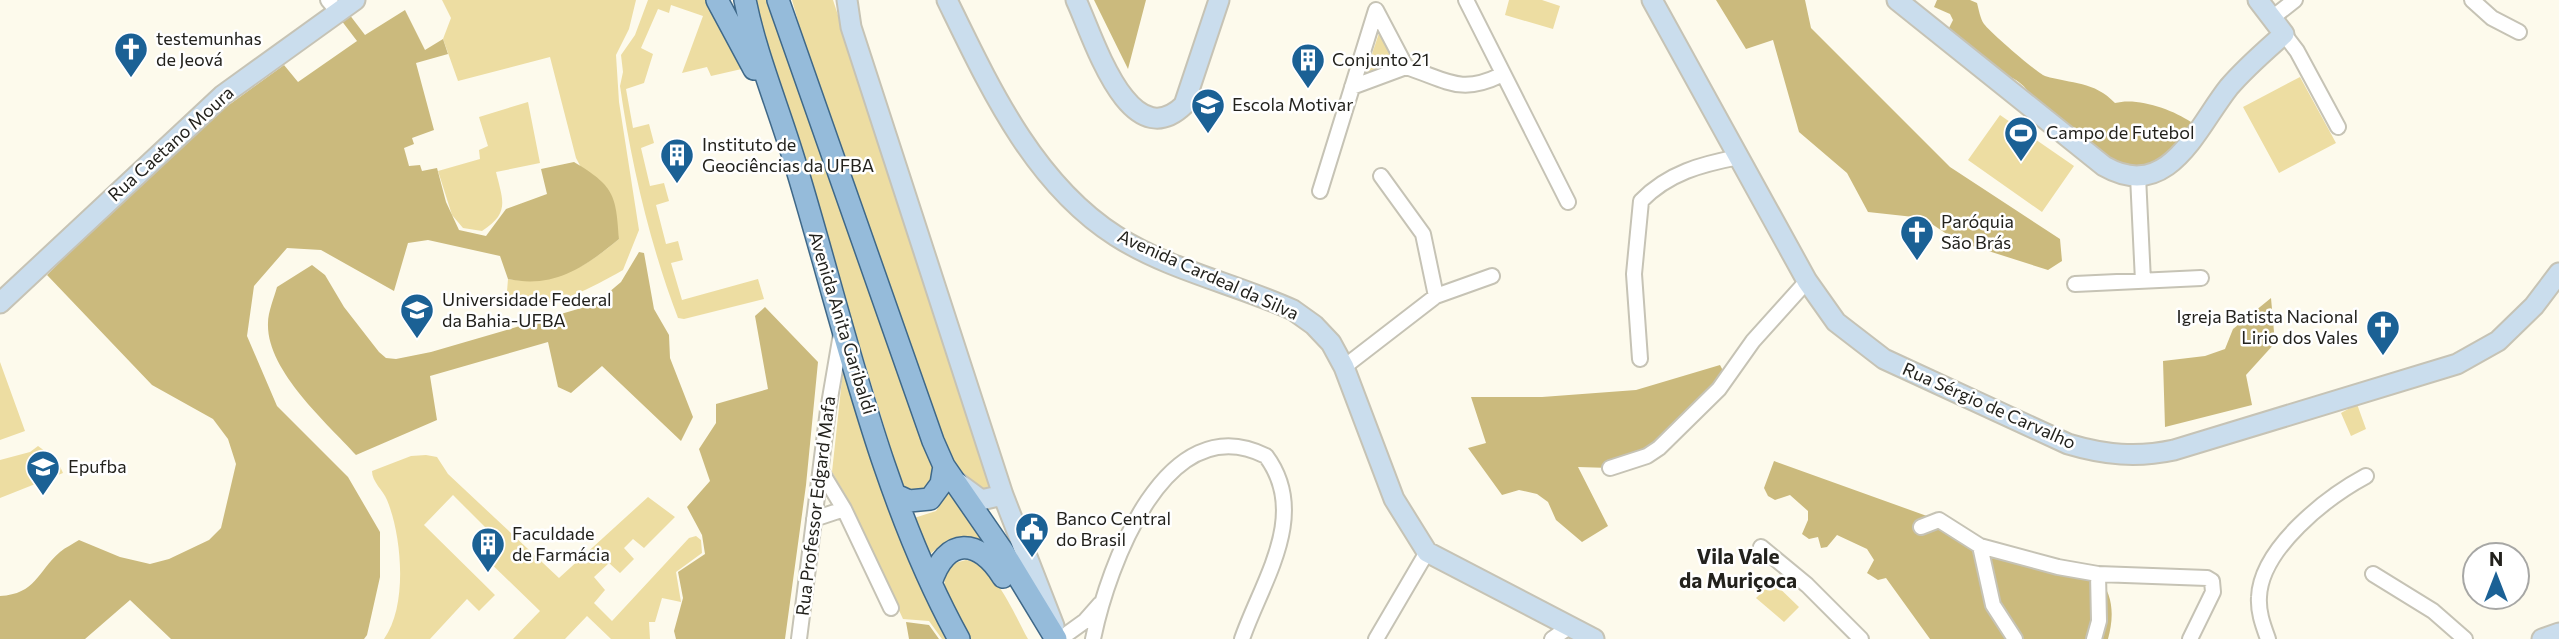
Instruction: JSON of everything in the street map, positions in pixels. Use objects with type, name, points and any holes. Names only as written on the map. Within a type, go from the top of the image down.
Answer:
[{"type":"main road","points":[[717,0],[782,126]]},
{"type":"main road","name":"Avenida Anita Garibaldi","points":[[745,0],[842,332],[931,583],[959,639]]},
{"type":"main road","points":[[778,0],[950,474],[1057,639]]},
{"type":"main road","points":[[898,496],[909,501],[930,499],[950,474]]},
{"type":"main road","points":[[931,583],[939,562],[950,553],[968,547],[983,551],[994,562],[1040,639]]},
{"type":"street","name":"Rua Caetano Moura","points":[[0,303],[223,95],[333,6],[355,0]]},
{"type":"street","points":[[847,0],[851,27],[1003,495],[1041,588],[1057,639],[1085,621],[1102,600]]},
{"type":"street","name":"Avenida Cardeal da Silva","points":[[947,0],[1006,115],[1031,151],[1088,216],[1142,250],[1293,310],[1314,324],[1331,343],[1344,367],[1394,499],[1427,552]]},
{"type":"street","points":[[1076,0],[1121,96],[1141,115],[1156,118],[1175,114],[1184,104],[1219,0]]},
{"type":"street","points":[[1466,0],[1501,75],[1568,202]]},
{"type":"street","name":"Rua Sérgio de Carvalho","points":[[1652,0],[1807,281],[1836,322],[1884,359],[2068,444],[2090,451],[2132,456],[2174,450],[2457,364],[2498,341],[2534,306],[2559,273]]},
{"type":"street","points":[[1897,0],[2104,166],[2115,172],[2138,176],[2156,172],[2183,152],[2230,86],[2284,34]]},
{"type":"street","points":[[2258,0],[2297,51],[2338,127]]},
{"type":"street","points":[[2272,18],[2295,0]]},
{"type":"street","points":[[2472,0],[2492,18],[2519,32]]},
{"type":"street","points":[[1320,191],[1376,10],[1406,67]]},
{"type":"street","points":[[1352,87],[1406,67],[1465,87],[1481,85],[1501,75]]},
{"type":"street","points":[[1640,359],[1634,274],[1641,201],[1654,188],[1696,166],[1740,158]]},
{"type":"street","points":[[1381,176],[1423,234],[1436,296]]},
{"type":"street","points":[[2138,176],[2143,281]]},
{"type":"street","points":[[1344,367],[1436,296],[1492,276]]},
{"type":"street","points":[[2075,284],[2201,278]]},
{"type":"street","points":[[1610,468],[1647,456],[1659,448],[1719,389],[1753,341],[1807,281]]},
{"type":"street","name":"Rua Professor Edgard Mafa","points":[[799,639],[842,332]]},
{"type":"street","points":[[1093,639],[1102,600],[1137,517],[1169,476],[1206,448],[1234,444],[1266,456],[1275,468],[1281,483],[1284,521],[1282,540],[1242,639]]},
{"type":"street","points":[[821,471],[844,509],[891,608]]},
{"type":"street","points":[[950,474],[981,500],[1003,495]]},
{"type":"street","points":[[2268,639],[2259,609],[2259,595],[2266,569],[2289,537],[2315,511],[2343,489],[2366,477]]},
{"type":"street","points":[[814,519],[844,509]]},
{"type":"street","points":[[1921,527],[1938,520],[1980,546],[2031,561],[2098,574],[2200,577],[2212,581],[2213,592],[2190,639]]},
{"type":"street","points":[[1980,546],[1993,605],[2015,639]]},
{"type":"street","points":[[1761,547],[1807,585],[1861,639]]},
{"type":"street","points":[[1376,639],[1427,552],[1594,639]]},
{"type":"street","points":[[2095,639],[2099,621],[2098,574]]},
{"type":"street","points":[[2373,574],[2433,611],[2466,639]]},
{"type":"street","points":[[1552,639],[1569,626]]},
{"type":"street","points":[[2542,639],[2559,633]]},
{"type":"shaded area","points":[[442,0],[636,0],[629,29],[616,55],[619,102],[639,230],[623,270],[567,297],[538,304],[506,304],[508,279],[540,280],[555,277],[581,266],[619,239],[576,158],[550,57],[458,81],[443,39],[451,18]]},
{"type":"shaded area","points":[[648,0],[710,0],[746,68],[711,76],[707,67],[682,73],[703,16],[671,5],[669,13],[658,9],[641,48],[653,54],[644,83],[626,89],[633,128],[649,124],[654,143],[641,148],[650,186],[664,183],[669,201],[656,205],[666,244],[678,241],[683,260],[671,263],[682,300],[758,279],[764,299],[684,319],[678,318],[650,233],[620,86],[623,72],[621,55],[635,35]]},
{"type":"shaded area","points":[[754,0],[766,0],[936,477],[923,498],[903,488]]},
{"type":"shaded area","points":[[792,0],[833,0],[987,470],[991,493],[980,499],[950,465],[824,112]]},
{"type":"shaded area","points":[[1094,0],[1146,0],[1128,69]]},
{"type":"shaded area","points":[[1509,0],[1542,0],[1560,6],[1553,29],[1505,15]]},
{"type":"shaded area","points":[[1716,0],[1805,0],[1811,28],[1950,167],[2060,239],[2062,261],[2048,270],[1957,241],[1923,218],[1868,212],[1847,173],[1799,132],[1773,40],[1746,49]]},
{"type":"shaded area","points":[[1937,0],[1970,0],[1977,3],[1984,24],[2040,73],[2091,87],[2115,103],[2144,103],[2174,113],[2191,122],[2186,135],[2171,153],[2157,164],[2132,168],[2120,163],[2074,128],[2028,99],[2029,93],[2024,86],[1977,57],[1961,39],[1954,41],[1943,29],[1949,28],[1953,20],[1950,14],[1934,7]]},
{"type":"shaded area","points":[[405,10],[425,50],[443,39],[448,54],[416,63],[434,130],[412,138],[414,144],[404,148],[409,166],[420,165],[422,171],[437,168],[446,202],[459,230],[486,236],[506,209],[547,194],[541,169],[574,162],[597,178],[610,193],[616,211],[619,239],[581,267],[540,281],[508,279],[500,256],[428,240],[408,243],[394,291],[321,250],[287,248],[254,286],[247,336],[277,406],[348,477],[380,532],[380,577],[367,635],[364,639],[171,639],[130,600],[85,639],[0,639],[0,596],[21,591],[29,586],[60,552],[79,540],[120,557],[150,564],[169,559],[209,540],[221,528],[236,464],[228,439],[213,419],[152,385],[47,275],[185,137],[284,65],[298,82],[357,41],[341,20],[349,14],[365,35]]},
{"type":"shaded area","points":[[1379,33],[1395,64],[1365,75]]},
{"type":"shaded area","points":[[2300,77],[2336,143],[2279,173],[2243,107]]},
{"type":"shaded area","points":[[528,102],[540,163],[496,172],[502,199],[501,212],[482,231],[463,228],[452,215],[438,171],[480,159],[479,150],[488,146],[479,117]]},
{"type":"shaded area","name":"Campo de Futebol","points":[[2000,115],[2074,166],[2042,212],[1968,160]]},
{"type":"shaded area","points":[[639,252],[644,253],[654,309],[669,335],[670,358],[693,417],[681,441],[602,366],[571,393],[558,387],[548,342],[430,376],[437,420],[356,455],[300,395],[277,359],[270,341],[268,319],[277,287],[312,265],[325,275],[344,307],[379,352],[386,358],[396,359],[431,352],[595,304],[621,282]]},
{"type":"shaded area","points":[[2271,298],[2275,343],[2246,375],[2252,405],[2165,427],[2163,361],[2205,356],[2225,349],[2233,329]]},
{"type":"shaded area","points":[[765,307],[818,362],[806,485],[785,639],[676,639],[674,631],[683,598],[678,572],[705,554],[702,535],[687,507],[710,481],[699,449],[716,423],[716,404],[768,389],[755,316]]},
{"type":"shaded area","points":[[0,362],[25,431],[0,440]]},
{"type":"shaded area","points":[[1720,365],[1727,378],[1647,456],[1610,468],[1578,467],[1608,526],[1582,542],[1556,520],[1548,502],[1537,494],[1519,490],[1502,495],[1468,448],[1486,443],[1471,397],[1542,397],[1636,390]]},
{"type":"shaded area","points":[[843,370],[952,639],[942,639],[929,621],[903,619],[848,499],[832,472]]},
{"type":"shaded area","points":[[2357,404],[2366,429],[2351,436],[2341,413]]},
{"type":"shaded area","points":[[38,446],[57,460],[63,473],[0,498],[0,460],[30,452]]},
{"type":"shaded area","points":[[411,456],[437,457],[448,474],[559,578],[648,497],[675,517],[644,548],[633,539],[624,548],[634,559],[620,573],[609,563],[594,577],[605,590],[594,603],[612,621],[689,538],[696,536],[701,540],[702,553],[676,572],[681,602],[662,598],[655,622],[649,622],[650,639],[611,639],[587,616],[565,639],[513,639],[540,611],[481,554],[496,538],[453,495],[424,525],[495,595],[479,611],[467,599],[430,639],[384,639],[397,608],[399,551],[392,515],[372,471]]},
{"type":"shaded area","points":[[1774,461],[1938,520],[1975,543],[2098,577],[2110,599],[2111,623],[2108,639],[1930,639],[1886,578],[1878,580],[1867,573],[1874,560],[1867,549],[1837,535],[1827,547],[1821,548],[1818,537],[1809,539],[1802,534],[1808,520],[1808,511],[1790,495],[1775,500],[1768,496],[1764,488]]},
{"type":"shaded area","points":[[951,487],[986,541],[956,540],[929,555],[914,518],[936,511]]},
{"type":"shaded area","points":[[966,560],[986,570],[994,580],[1028,639],[971,639],[945,588],[944,575],[955,563]]},
{"type":"shaded area","points":[[1773,582],[1799,607],[1784,622],[1756,598]]},
{"type":"shaded area","points":[[906,622],[929,625],[939,639],[909,639]]},
{"type":"place","name":"testemunhas de Jeová","points":[[131,79]]},
{"type":"place","name":"Conjunto 21","points":[[1308,90]]},
{"type":"place","name":"Escola Motivar","points":[[1208,135]]},
{"type":"place","name":"Campo de Futebol","points":[[2021,163]]},
{"type":"place","name":"Instituto de Geociências da UFBA","points":[[677,185]]},
{"type":"place","name":"Paróquia São Brás","points":[[1917,262]]},
{"type":"place","name":"Universidade Federal da Bahia-UFBA","points":[[417,340]]},
{"type":"place","name":"Igreja Batista Nacional Lirio dos Vales","points":[[2383,357]]},
{"type":"place","name":"Epufba","points":[[43,497]]},
{"type":"place","name":"Banco Central do Brasil","points":[[1032,559]]},
{"type":"place","name":"Faculdade de Farmácia","points":[[488,574]]},
{"type":"district","name":"Vila Vale da Muriçoca","points":[[1738,569]]}]
